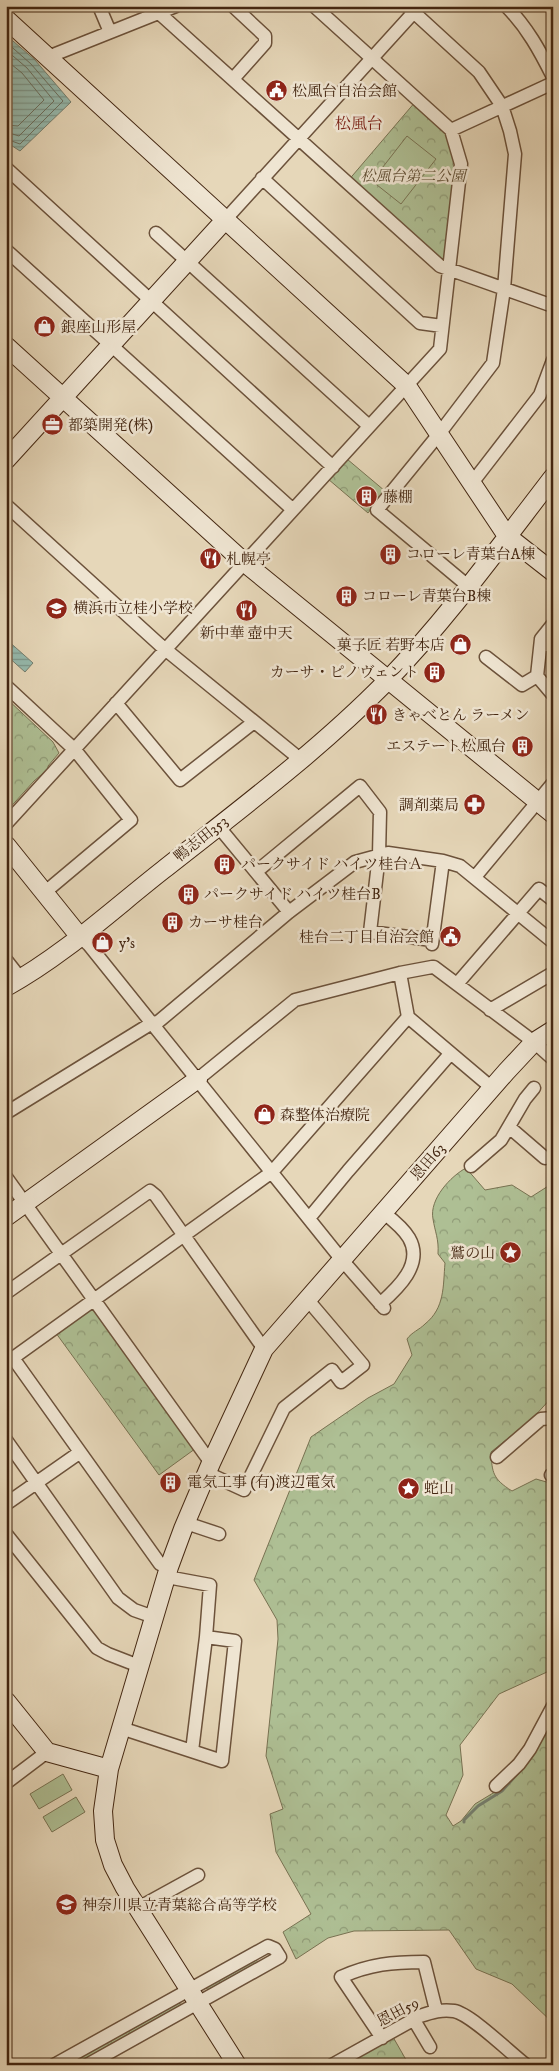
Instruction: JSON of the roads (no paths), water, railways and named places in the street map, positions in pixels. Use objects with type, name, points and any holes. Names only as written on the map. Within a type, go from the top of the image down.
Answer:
[{"type":"street","points":[[100,6],[110,32]]},
{"type":"street","points":[[48,57],[176,6]]},
{"type":"street","points":[[233,6],[265,36],[265,43],[233,79]]},
{"type":"street","points":[[6,824],[75,750],[76,745],[440,349],[461,164],[452,130],[314,6]]},
{"type":"street","points":[[506,6],[527,30],[541,52],[553,77]]},
{"type":"street","points":[[6,460],[371,58],[410,9],[479,72],[502,106],[515,154],[504,289],[492,363],[439,434],[377,510],[468,586]]},
{"type":"street","points":[[160,13],[440,266],[553,306]]},
{"type":"street","points":[[6,19],[407,386],[507,536],[553,572]]},
{"type":"street","points":[[452,130],[553,83]]},
{"type":"street","points":[[6,168],[333,467]]},
{"type":"street","points":[[262,178],[420,322],[442,326]]},
{"type":"street","points":[[156,233],[369,426]]},
{"type":"street","points":[[6,250],[292,509]]},
{"type":"street","points":[[6,346],[245,563],[553,814]]},
{"type":"street","points":[[472,483],[540,395],[553,360]]},
{"type":"street","name":"鴨志田353","points":[[14,983],[80,937],[335,730],[388,680],[468,586],[553,477]]},
{"type":"street","points":[[6,505],[165,649],[300,759]]},
{"type":"street","points":[[553,624],[542,639],[537,676],[553,695]]},
{"type":"street","points":[[542,639],[553,648]]},
{"type":"street","points":[[486,657],[522,685],[537,676]]},
{"type":"street","points":[[6,686],[75,750],[131,820],[44,893]]},
{"type":"street","points":[[116,702],[180,780],[254,722]]},
{"type":"street","points":[[475,877],[553,783]]},
{"type":"street","points":[[256,872],[360,786],[380,812],[380,855],[370,932],[432,942],[443,861]]},
{"type":"street","points":[[218,826],[289,912]]},
{"type":"street","points":[[6,845],[310,1217],[342,1260],[382,1306],[403,1282],[412,1263],[413,1250],[408,1236],[384,1213]]},
{"type":"street","points":[[6,1113],[152,1023],[158,1022],[289,912],[355,862],[388,853],[443,861],[460,866],[553,942]]},
{"type":"street","points":[[457,984],[538,889],[553,900]]},
{"type":"street","points":[[6,960],[14,983]]},
{"type":"street","points":[[6,1217],[198,1079],[295,1000],[432,965],[534,1042],[553,1059]]},
{"type":"street","points":[[400,973],[408,1017],[492,1088]]},
{"type":"street","points":[[490,1010],[553,973]]},
{"type":"street","points":[[192,1751],[206,1637],[210,1585],[168,1572],[160,1564],[10,1360],[272,1172],[408,1017]]},
{"type":"street","name":"恩田63","points":[[237,2065],[119,1878],[105,1840],[103,1811],[109,1769],[139,1666],[168,1572],[186,1523],[209,1468],[264,1349],[492,1088],[534,1042],[553,1030]]},
{"type":"street","points":[[310,1217],[450,1054]]},
{"type":"street","points":[[471,1166],[501,1140],[524,1099],[534,1088]]},
{"type":"street","points":[[509,1127],[545,1158]]},
{"type":"street","points":[[6,1177],[62,1254],[209,1468],[244,1490],[284,1408],[332,1370],[341,1382],[363,1365],[307,1299]]},
{"type":"street","points":[[6,1293],[150,1191],[156,1196],[264,1349]]},
{"type":"street","points":[[497,1457],[541,1419],[553,1418]]},
{"type":"street","points":[[6,1440],[118,1598],[134,1610],[154,1617]]},
{"type":"street","points":[[6,1504],[80,1454]]},
{"type":"street","points":[[186,1523],[212,1535]]},
{"type":"street","points":[[6,1534],[97,1648],[139,1666]]},
{"type":"street","points":[[121,1728],[222,1761],[235,1641],[206,1637]]},
{"type":"street","points":[[6,1701],[47,1752],[109,1769]]},
{"type":"street","points":[[496,1786],[519,1764],[530,1749],[553,1706]]},
{"type":"street","points":[[6,1783],[47,1752]]},
{"type":"street","points":[[138,1908],[194,1881]]},
{"type":"street","points":[[54,2065],[194,1996],[280,1957],[275,1949],[268,1946],[194,1996],[87,2065]]},
{"type":"street","points":[[382,2038],[341,1977],[362,1968],[395,1962],[424,1962],[436,2010]]},
{"type":"street","name":"恩田59","points":[[332,2065],[436,2010],[456,2011],[475,2022],[526,2065]]},
{"type":"street","points":[[414,2020],[430,2047]]},
{"type":"water","points":[[6,35],[35,60],[71,102],[20,151],[6,142]]},
{"type":"water","points":[[6,639],[33,663],[25,672],[6,655]]},
{"type":"waterway","points":[[464,1822],[478,1806],[502,1791],[518,1773]]},
{"type":"place","name":"松風台自治会館","points":[[276,91]]},
{"type":"place","name":"銀座山形屋","points":[[45,327]]},
{"type":"place","name":"都築開発(株)","points":[[52,425]]},
{"type":"place","name":"藤棚","points":[[367,497]]},
{"type":"place","name":"コローレ青葉台A棟","points":[[390,554]]},
{"type":"place","name":"札幌亭","points":[[210,559]]},
{"type":"place","name":"コローレ青葉台B棟","points":[[346,596]]},
{"type":"place","name":"横浜市立桂小学校","points":[[57,608]]},
{"type":"place","name":"新中華 壺中天","points":[[246,610]]},
{"type":"place","name":"菓子匠 若野本店","points":[[461,645]]},
{"type":"place","name":"カーサ・ピノヴェント","points":[[435,672]]},
{"type":"place","name":"きゃべとん ラーメン","points":[[376,715]]},
{"type":"place","name":"エステート松風台","points":[[522,746]]},
{"type":"place","name":"調剤薬局","points":[[475,805]]},
{"type":"place","name":"パークサイド ハイツ桂台Ａ","points":[[225,864]]},
{"type":"place","name":"パークサイド ハイツ桂台B","points":[[188,894]]},
{"type":"place","name":"カーサ桂台","points":[[172,922]]},
{"type":"place","name":"桂台二丁目自治会館","points":[[450,937]]},
{"type":"place","name":"y's","points":[[103,943]]},
{"type":"place","name":"森整体治療院","points":[[264,1115]]},
{"type":"place","name":"鷲の山","points":[[511,1253]]},
{"type":"place","name":"電気工事 (有)渡辺電気","points":[[171,1482]]},
{"type":"place","name":"蛇山","points":[[408,1488]]},
{"type":"place","name":"神奈川県立青葉総合高等学校","points":[[66,1905]]},
{"type":"district","name":"松風台","points":[[359,124]]},
{"type":"park label","name":"松風台第二公園","points":[[413,176]]}]
